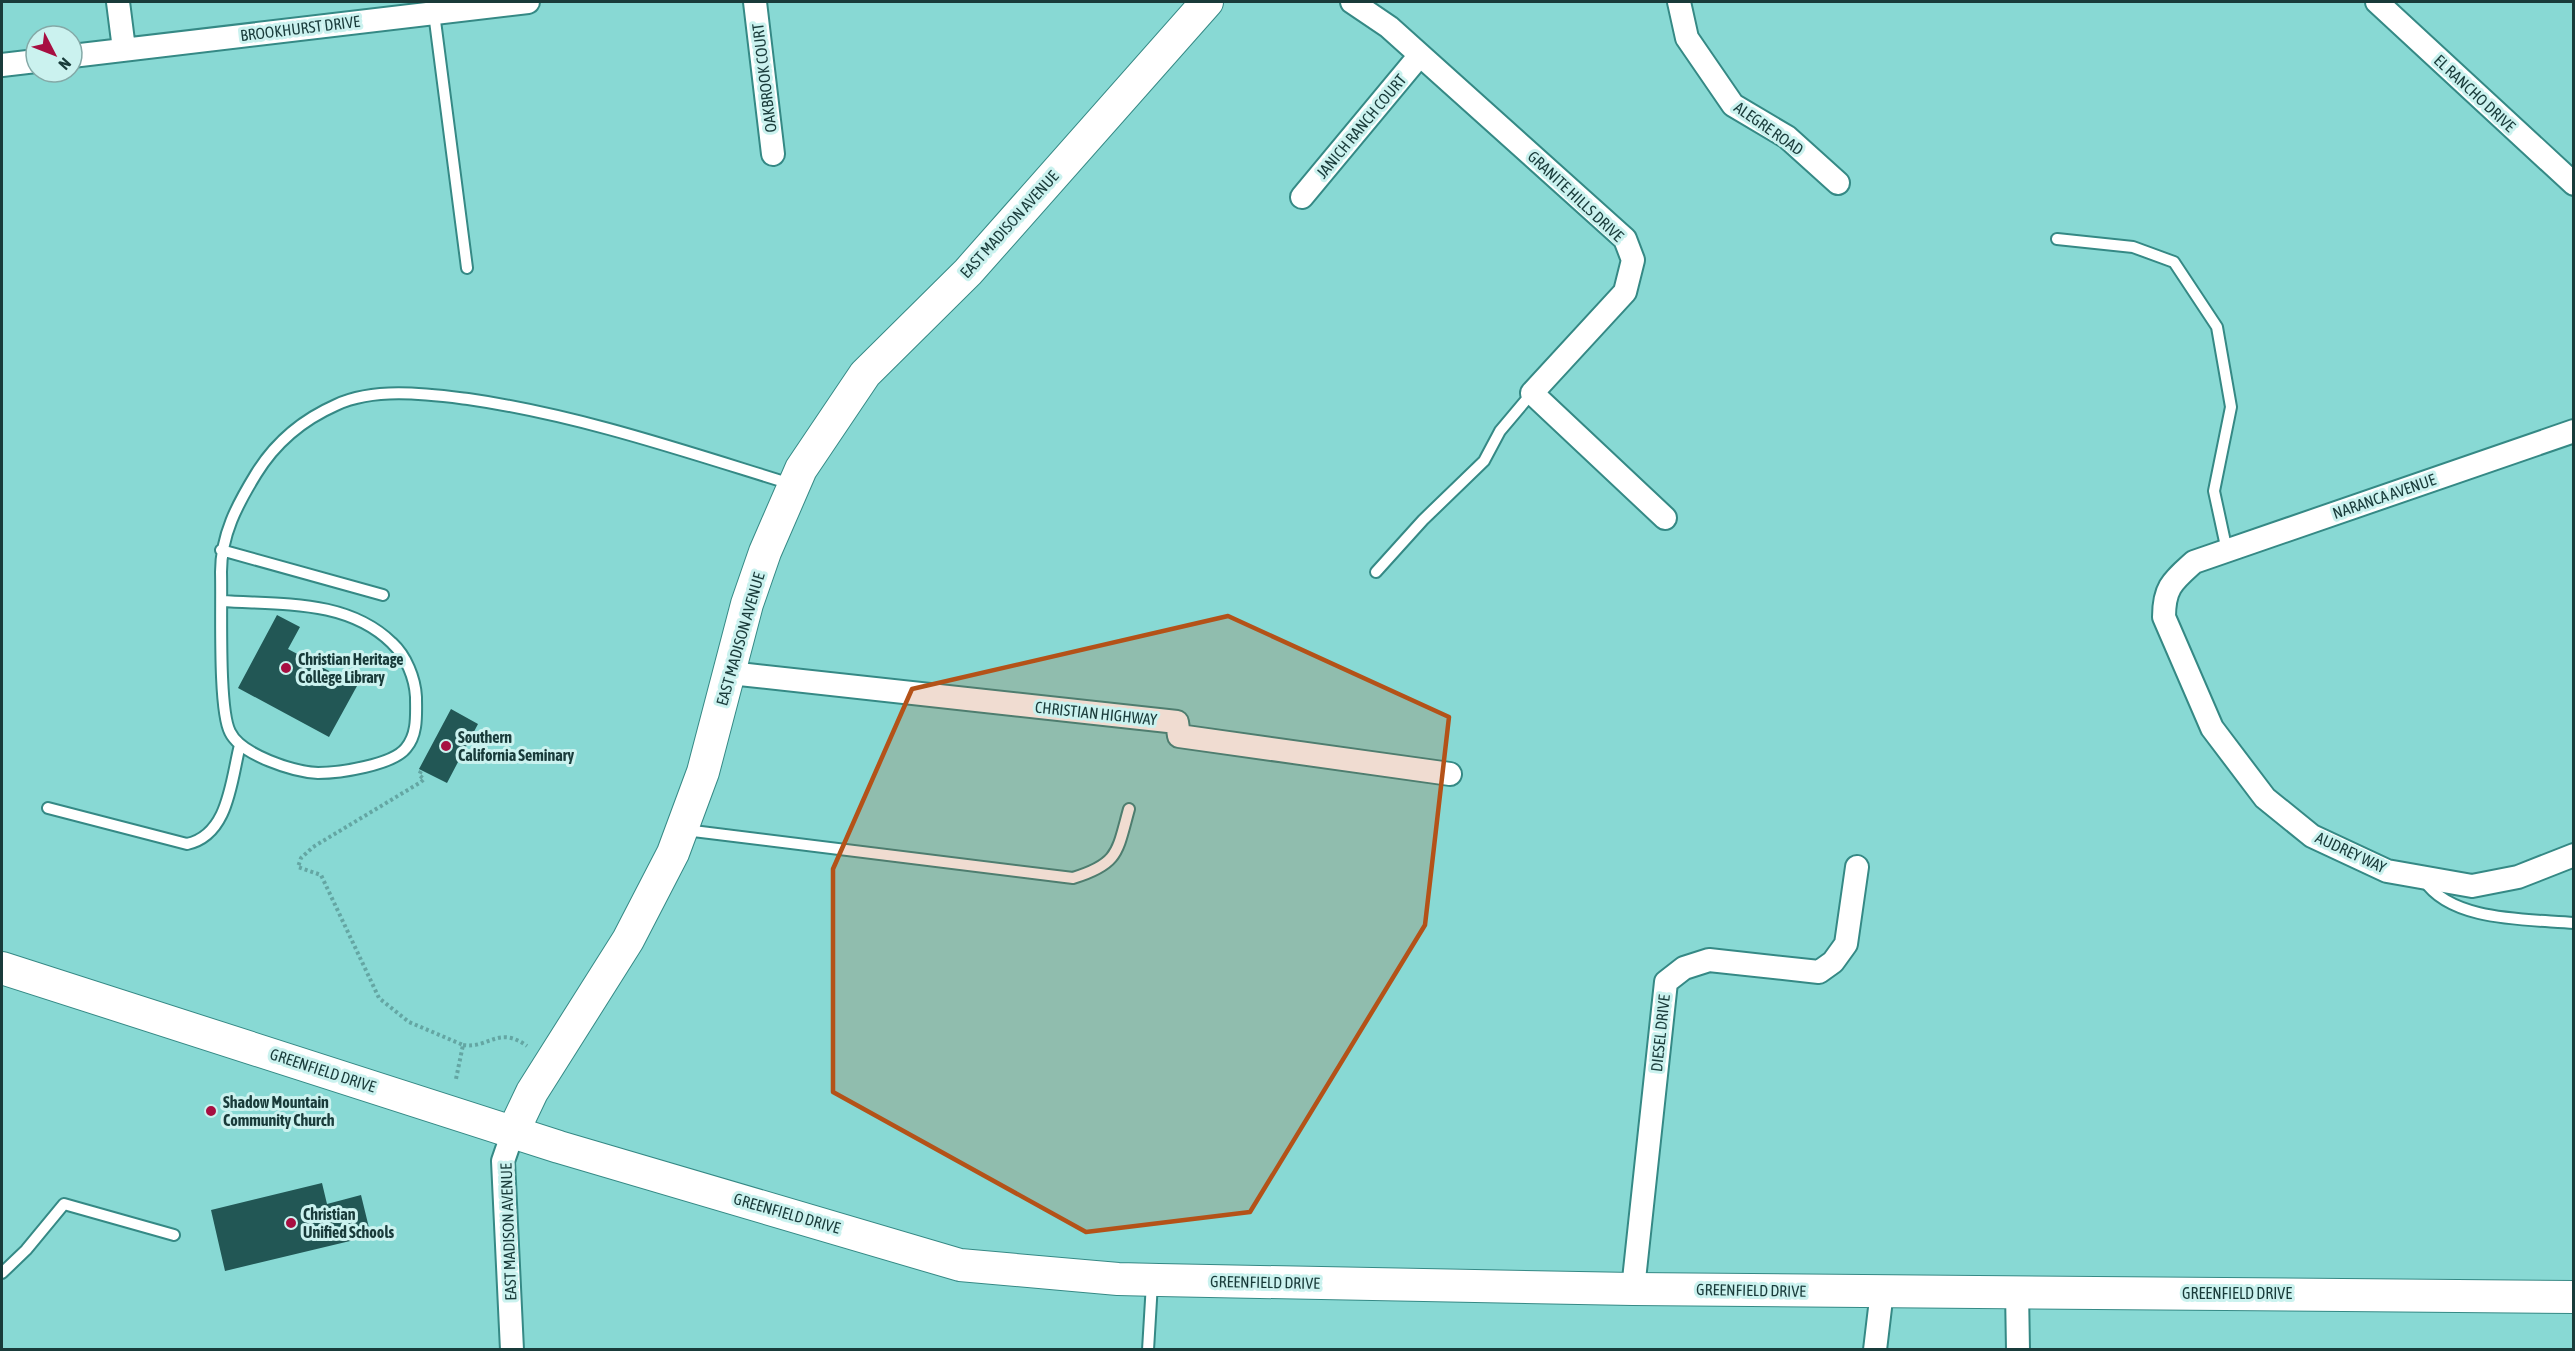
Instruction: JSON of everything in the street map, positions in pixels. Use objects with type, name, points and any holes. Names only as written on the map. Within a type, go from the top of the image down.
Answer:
[{"type":"street","points":[[118,2],[124,49]]},
{"type":"street","name":"BROOKHURST DRIVE","points":[[84,54],[503,3],[528,2]]},
{"type":"street","name":"OAKBROOK COURT","points":[[755,2],[773,153]]},
{"type":"street","name":"EAST MADISON AVENUE","points":[[512,1350],[503,1161],[513,1132],[532,1092],[628,940],[653,896],[682,830],[703,772],[747,604],[801,469],[865,374],[968,272],[1207,2]]},
{"type":"street","name":"GRANITE HILLS DRIVE","points":[[1352,2],[1389,27],[1625,238],[1633,260],[1625,292],[1532,393]]},
{"type":"street","name":"ALEGRE ROAD","points":[[1679,2],[1687,38],[1732,105],[1787,137],[1838,183]]},
{"type":"street","name":"EL RANCHO DRIVE","points":[[2377,2],[2574,184]]},
{"type":"street","name":"JANICH RANCH COURT","points":[[1302,197],[1420,55]]},
{"type":"street","points":[[2,65],[24,62]]},
{"type":"street","points":[[1532,393],[1665,518]]},
{"type":"street","name":"NARANCA AVENUE","points":[[2194,562],[2574,430]]},
{"type":"street","name":"AUDREY WAY","points":[[2194,562],[2171,583],[2164,600],[2164,617],[2212,728],[2265,798],[2312,836],[2387,871],[2472,886],[2518,877],[2574,855]]},
{"type":"street","name":"CHRISTIAN HIGHWAY","points":[[730,673],[1177,722],[1179,736],[1450,774]]},
{"type":"street","name":"DIESEL DRIVE","points":[[1633,1289],[1666,982],[1688,965],[1709,960],[1819,972],[1833,962],[1846,944],[1857,867]]},
{"type":"street","name":"GREENFIELD DRIVE","points":[[2,968],[513,1132],[960,1265],[1153,1280],[1882,1292],[2017,1291],[2574,1297]]},
{"type":"street","points":[[2017,1291],[2018,1350]]},
{"type":"street","points":[[1875,1350],[1882,1292]]},
{"type":"lane","points":[[434,12],[467,268]]},
{"type":"lane","points":[[2057,239],[2133,248],[2174,262],[2217,327],[2231,408],[2214,491],[2227,551]]},
{"type":"lane","points":[[1376,572],[1423,520],[1484,461],[1500,430],[1532,393]]},
{"type":"lane","points":[[222,601],[316,607],[352,615],[370,624],[400,651],[416,690],[415,730],[409,745],[402,754],[387,761],[342,771],[315,773],[269,760],[240,745],[230,732],[225,713],[222,601],[221,550],[225,534],[243,495],[268,454],[295,428],[338,404],[387,394],[437,395],[515,406],[573,418],[633,434],[794,484]]},
{"type":"lane","points":[[221,550],[383,595]]},
{"type":"lane","points":[[48,808],[187,844],[200,841],[212,833],[221,818],[240,745]]},
{"type":"lane","points":[[682,830],[1073,878],[1097,871],[1117,854],[1129,809]]},
{"type":"lane","points":[[2422,877],[2433,894],[2466,910],[2574,923]]},
{"type":"lane","points":[[2,1273],[26,1250],[64,1204],[174,1235]]},
{"type":"lane","points":[[1148,1350],[1153,1280]]},
{"type":"path","points":[[421,771],[419,775],[424,779],[421,782],[314,847],[301,858],[298,867],[321,874],[379,998],[409,1022],[463,1045],[503,1036],[513,1038],[527,1046]]},
{"type":"path","points":[[456,1079],[463,1045]]},
{"type":"highlighted area","points":[[1228,616],[1449,717],[1425,925],[1250,1212],[1086,1232],[833,1092],[833,869],[912,689]]},
{"type":"building","name":"Christian Heritage College Library","points":[[277,615],[300,627],[288,649],[357,686],[329,737],[238,688]]},
{"type":"building","points":[[451,709],[478,724],[447,783],[419,769]]},
{"type":"building","name":"Christian Unified Schools","points":[[322,1183],[327,1204],[361,1195],[371,1236],[225,1271],[211,1210]]},
{"type":"place","name":"Christian Heritage College Library","points":[[286,668]]},
{"type":"place","name":"Southern California Seminary","points":[[446,746]]},
{"type":"place","name":"Shadow Mountain Community Church","points":[[211,1111]]},
{"type":"place","name":"Christian Unified Schools","points":[[291,1223]]}]
